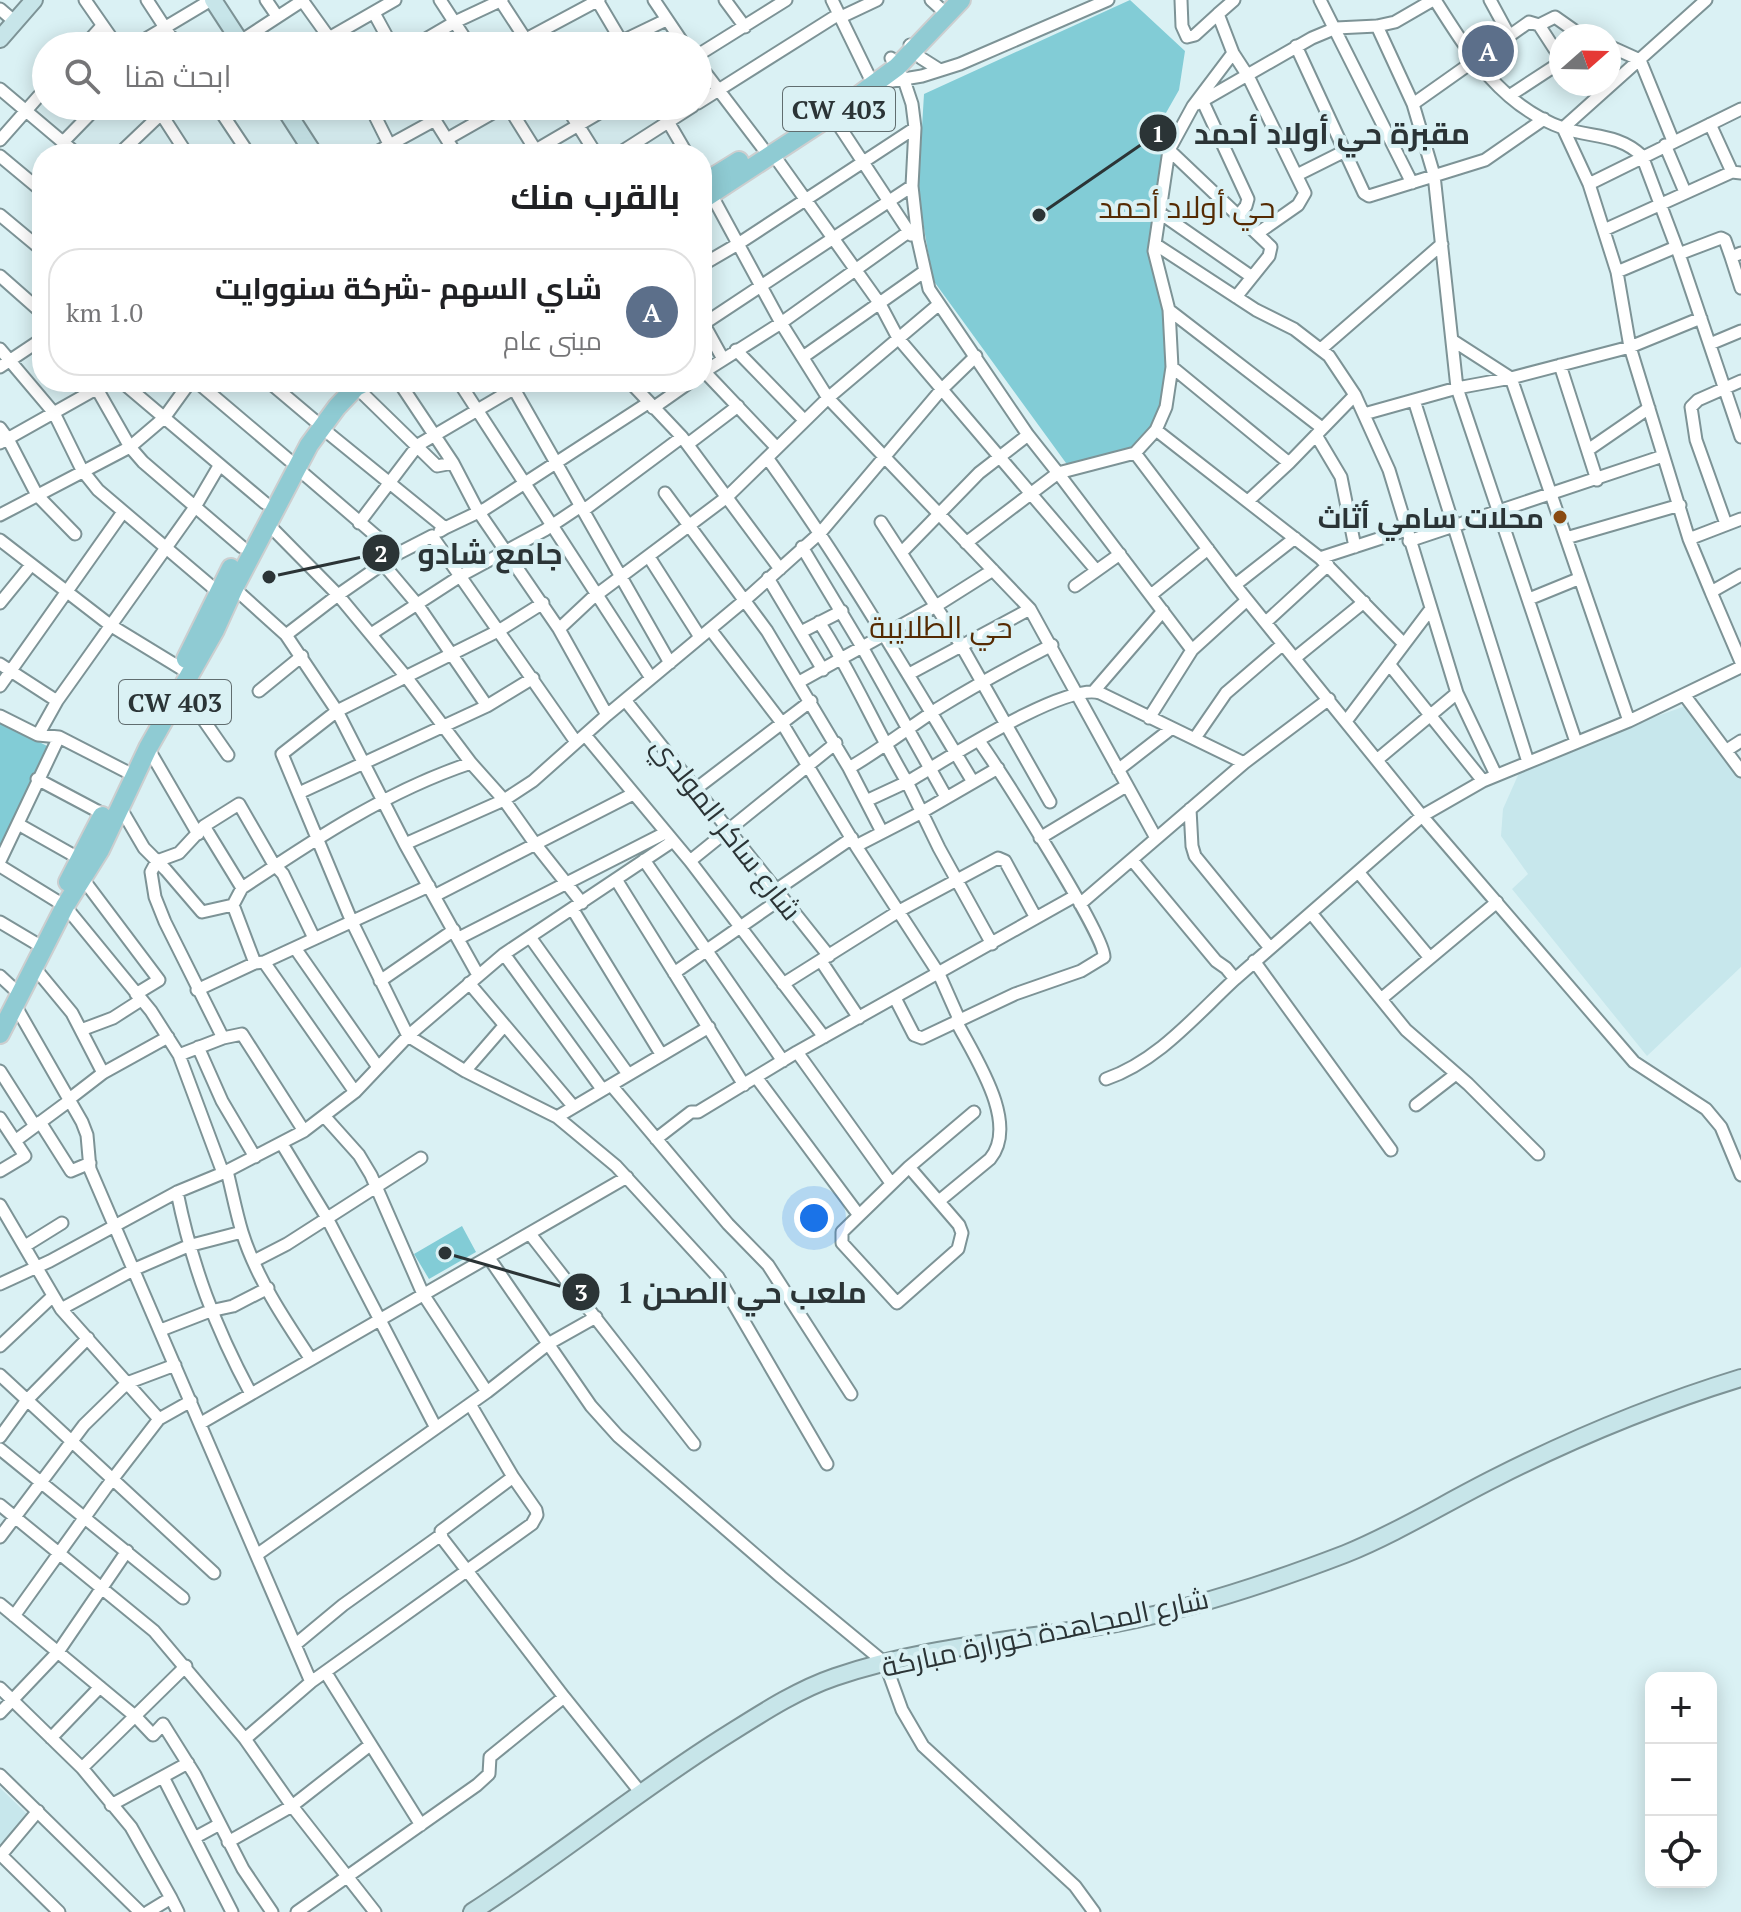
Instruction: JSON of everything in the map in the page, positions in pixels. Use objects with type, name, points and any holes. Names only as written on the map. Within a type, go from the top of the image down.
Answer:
[{"type":"main road","name":"CW 403","points":[[911,46],[961,0]]},
{"type":"main road","name":"CW 403","points":[[712,183],[872,80],[898,69],[941,3]]},
{"type":"main road","name":"CW 403","points":[[767,150],[832,115],[872,80]]},
{"type":"main road","name":"CW 403","points":[[130,774],[215,630],[242,547],[265,503],[344,392]]},
{"type":"main road","name":"CW 403","points":[[0,1034],[7,996],[61,904],[83,879],[112,810],[182,669],[267,523],[293,464]]},
{"type":"main road","name":"CW 403","points":[[7,996],[34,967],[80,859],[112,810]]},
{"type":"street","points":[[0,39],[34,0]]},
{"type":"street","points":[[85,0],[106,32]]},
{"type":"street","points":[[147,0],[168,32]]},
{"type":"street","points":[[157,32],[212,0],[232,32]]},
{"type":"street","points":[[266,0],[277,16]]},
{"type":"street","points":[[255,32],[302,0],[325,32]]},
{"type":"street","points":[[346,32],[395,0]]},
{"type":"street","points":[[440,0],[461,32]]},
{"type":"street","points":[[438,32],[501,0],[521,32]]},
{"type":"street","points":[[546,32],[598,0],[613,32]]},
{"type":"street","points":[[654,0],[675,32]]},
{"type":"street","points":[[725,0],[745,27]]},
{"type":"street","points":[[712,47],[786,0]]},
{"type":"street","points":[[832,0],[872,80]]},
{"type":"street","points":[[712,94],[840,16],[860,10],[877,0]]},
{"type":"street","points":[[1181,0],[1182,26],[1187,37],[1195,35],[1234,0]]},
{"type":"street","points":[[1320,0],[1412,183]]},
{"type":"street","points":[[1198,104],[1296,46],[1336,28],[1377,26],[1408,17],[1434,0],[1473,61],[1509,96],[1563,128],[1613,137],[1642,156],[1741,437]]},
{"type":"street","points":[[1490,0],[1509,35]]},
{"type":"street","points":[[1563,128],[1706,0]]},
{"type":"street","points":[[712,366],[912,236],[918,220],[912,186],[915,128],[912,104],[898,69],[940,70],[982,55],[1104,1]]},
{"type":"street","points":[[0,9],[14,21]]},
{"type":"street","points":[[374,13],[384,32]]},
{"type":"street","points":[[1218,14],[1233,53],[1248,76],[1304,189],[1303,199],[1258,233]]},
{"type":"street","points":[[1539,25],[1555,17],[1565,24]]},
{"type":"street","points":[[642,32],[666,20]]},
{"type":"street","points":[[1413,104],[1529,22],[1539,25],[1549,41]]},
{"type":"street","points":[[97,32],[102,26]]},
{"type":"street","points":[[1377,26],[1413,104],[1434,175],[1457,388],[1576,742]]},
{"type":"street","points":[[911,46],[940,70]]},
{"type":"street","points":[[1296,46],[1366,195],[1372,196],[1485,160],[1544,119]]},
{"type":"street","points":[[1621,51],[1640,60],[1685,192]]},
{"type":"street","points":[[966,543],[1058,473],[1135,453],[1156,430],[1166,407],[1172,367],[1169,310],[1155,244],[1169,150],[1233,53]]},
{"type":"street","points":[[1509,96],[1549,69]]},
{"type":"street","points":[[712,82],[804,199],[880,304],[898,338],[1096,570]]},
{"type":"street","points":[[0,89],[32,117]]},
{"type":"street","points":[[0,140],[32,103]]},
{"type":"street","points":[[1198,104],[1248,199],[1238,216]]},
{"type":"street","points":[[1589,184],[1741,109]]},
{"type":"street","points":[[832,115],[912,236],[929,289],[938,305],[1028,435],[1192,650]]},
{"type":"street","points":[[36,120],[65,144]]},
{"type":"street","points":[[63,142],[84,120]]},
{"type":"street","points":[[128,144],[149,120]]},
{"type":"street","points":[[165,120],[180,144]]},
{"type":"street","points":[[226,120],[242,144]]},
{"type":"street","points":[[292,120],[308,144]]},
{"type":"street","points":[[377,120],[388,144]]},
{"type":"street","points":[[400,144],[435,120],[450,144]]},
{"type":"street","points":[[447,139],[482,120]]},
{"type":"street","points":[[515,120],[529,144]]},
{"type":"street","points":[[574,120],[590,144]]},
{"type":"street","points":[[549,144],[588,120]]},
{"type":"street","points":[[633,144],[669,121],[682,144]]},
{"type":"street","points":[[1604,230],[1736,172],[1710,124]]},
{"type":"street","points":[[712,259],[915,128]]},
{"type":"street","points":[[1106,1079],[1126,1072],[1156,1053],[1254,961],[1422,816],[1483,781],[1685,696],[1741,665],[1689,539],[1630,347],[1617,272],[1589,184],[1563,128]]},
{"type":"street","points":[[1169,150],[1272,249],[1236,297]]},
{"type":"street","points":[[1297,175],[1345,151]]},
{"type":"street","points":[[0,156],[32,183]]},
{"type":"street","points":[[712,317],[912,186]]},
{"type":"street","points":[[712,201],[781,323],[828,398],[1030,609],[1156,838]]},
{"type":"street","points":[[1160,213],[1252,277]]},
{"type":"street","points":[[0,215],[32,239]]},
{"type":"street","points":[[1617,272],[1721,238],[1736,255],[1741,288]]},
{"type":"street","points":[[1155,244],[1236,297],[1286,324],[1321,349],[1355,395],[1385,460],[1457,693],[1496,775]]},
{"type":"street","points":[[1321,349],[1442,244]]},
{"type":"street","points":[[803,357],[925,271]]},
{"type":"street","points":[[0,276],[32,304]]},
{"type":"street","points":[[559,629],[597,594],[727,497],[828,398],[938,305]]},
{"type":"street","points":[[1169,310],[1319,431],[1341,477],[1355,547]]},
{"type":"street","points":[[1364,414],[1457,388],[1511,378],[1630,347],[1701,318]]},
{"type":"street","points":[[1710,344],[1741,331]]},
{"type":"street","points":[[712,339],[723,359]]},
{"type":"street","points":[[1452,340],[1511,378],[1629,721]]},
{"type":"street","points":[[5,364],[32,346]]},
{"type":"street","points":[[0,349],[5,364],[32,391]]},
{"type":"street","points":[[736,350],[804,420]]},
{"type":"street","points":[[405,844],[504,800],[533,781],[745,600],[821,532],[941,390],[976,356]]},
{"type":"street","points":[[1560,365],[1597,480]]},
{"type":"street","points":[[1172,367],[1289,463]]},
{"type":"street","points":[[712,380],[777,448]]},
{"type":"street","points":[[1689,539],[1736,523],[1696,440],[1691,407],[1741,381]]},
{"type":"street","points":[[33,392],[54,413],[82,470],[98,490],[165,548],[286,635],[302,656],[337,711],[405,844],[456,934],[474,979],[504,1026],[573,1106]]},
{"type":"street","points":[[4,441],[84,392]]},
{"type":"street","points":[[98,392],[130,447],[242,547]]},
{"type":"street","points":[[134,392],[265,503]]},
{"type":"street","points":[[0,515],[130,447],[164,418],[183,392]]},
{"type":"street","points":[[209,392],[397,554]]},
{"type":"street","points":[[281,392],[445,528]]},
{"type":"street","points":[[359,392],[437,466],[453,463]]},
{"type":"street","points":[[406,392],[453,463],[478,511],[543,603],[607,715]]},
{"type":"street","points":[[465,392],[651,678]]},
{"type":"street","points":[[359,523],[418,445],[504,392]]},
{"type":"street","points":[[521,392],[557,463],[670,663]]},
{"type":"street","points":[[639,392],[685,440],[780,569]]},
{"type":"street","points":[[286,635],[397,554],[478,511],[674,392]]},
{"type":"street","points":[[1248,501],[1355,395]]},
{"type":"street","points":[[1414,400],[1528,762]]},
{"type":"street","points":[[371,634],[462,575],[583,508],[738,406]]},
{"type":"street","points":[[1588,450],[1649,408]]},
{"type":"street","points":[[0,428],[4,441],[37,495],[75,534]]},
{"type":"street","points":[[1156,430],[1324,561],[1404,644]]},
{"type":"street","points":[[902,552],[962,488],[1028,435]]},
{"type":"street","points":[[1135,453],[1235,585],[1422,816],[1634,1062],[1706,1109],[1721,1127],[1741,1175]]},
{"type":"street","points":[[1266,622],[1324,561],[1355,547],[1453,527],[1663,456]]},
{"type":"street","points":[[768,459],[821,532],[886,634],[973,782]]},
{"type":"street","points":[[38,735],[57,701],[195,507],[219,466]]},
{"type":"street","points":[[665,493],[745,600],[799,682],[836,743],[882,832]]},
{"type":"street","points":[[1566,538],[1680,505]]},
{"type":"street","points":[[0,686],[123,512]]},
{"type":"street","points":[[881,522],[961,645],[1050,802]]},
{"type":"street","points":[[267,523],[338,595],[504,800],[566,885],[661,1054]]},
{"type":"street","points":[[432,536],[533,678],[581,739],[690,861],[824,1037]]},
{"type":"street","points":[[1235,585],[1295,538]]},
{"type":"street","points":[[0,540],[110,625],[182,669]]},
{"type":"street","points":[[802,547],[842,611],[946,797]]},
{"type":"street","points":[[1151,595],[1208,549]]},
{"type":"street","points":[[1075,586],[1120,554]]},
{"type":"street","points":[[649,557],[700,637]]},
{"type":"street","points":[[1,601],[31,565]]},
{"type":"street","points":[[384,565],[417,604],[487,706]]},
{"type":"street","points":[[799,682],[936,606],[993,570]]},
{"type":"street","points":[[1711,592],[1741,575]]},
{"type":"street","points":[[768,578],[823,670]]},
{"type":"street","points":[[1529,599],[1578,579]]},
{"type":"street","points":[[1149,718],[1192,650],[1247,600]]},
{"type":"street","points":[[1295,658],[1364,602]]},
{"type":"street","points":[[543,603],[500,630],[337,711],[282,754],[352,922],[408,1036],[465,1071],[557,1117],[627,1177],[718,1277],[827,1464]]},
{"type":"street","points":[[909,674],[1030,609]]},
{"type":"street","points":[[1347,720],[1430,610]]},
{"type":"street","points":[[801,632],[842,611]]},
{"type":"street","points":[[1094,691],[1163,611]]},
{"type":"street","points":[[819,622],[842,658],[992,944]]},
{"type":"street","points":[[710,629],[782,723],[939,974],[996,1104],[1000,1136],[995,1153],[939,1201]]},
{"type":"street","points":[[1195,738],[1226,693],[1283,644]]},
{"type":"street","points":[[849,768],[886,747],[981,682],[1052,645]]},
{"type":"street","points":[[259,691],[302,656]]},
{"type":"street","points":[[0,664],[57,701]]},
{"type":"street","points":[[1389,664],[1483,781]]},
{"type":"street","points":[[299,793],[487,706],[533,678]]},
{"type":"street","points":[[182,689],[228,755]]},
{"type":"street","points":[[866,801],[907,782],[1004,725],[1078,693],[1094,691],[1244,763]]},
{"type":"street","points":[[1378,759],[1457,693]]},
{"type":"street","points":[[1685,696],[1741,771]]},
{"type":"street","points":[[656,1139],[691,1112],[698,1112],[797,1052],[1036,918],[1078,900],[1132,860],[1244,763],[1329,699]]},
{"type":"street","name":"شارع ساكر المولدي","points":[[625,700],[779,894],[825,958],[859,1018]]},
{"type":"street","points":[[697,788],[811,701]]},
{"type":"street","points":[[0,716],[38,735],[59,737],[130,774]]},
{"type":"street","points":[[1118,770],[1172,728]]},
{"type":"street","points":[[59,737],[0,863],[61,904],[168,1037],[179,1055],[225,1172],[242,1232],[254,1261],[310,1358]]},
{"type":"street","points":[[895,998],[918,1038],[927,1037],[1015,994],[1072,975],[1104,957],[1102,944],[1078,900],[979,741]]},
{"type":"street","points":[[1727,750],[1741,741]]},
{"type":"street","points":[[690,861],[836,743]]},
{"type":"street","points":[[148,748],[242,888]]},
{"type":"street","points":[[37,779],[112,810],[202,912],[233,905],[242,888],[318,837],[382,800],[433,776],[471,763]]},
{"type":"street","points":[[674,973],[741,928],[779,894],[854,842],[922,812],[998,768]]},
{"type":"street","points":[[1040,838],[1126,786]]},
{"type":"street","points":[[197,990],[536,845],[633,794]]},
{"type":"street","points":[[223,1038],[197,990],[155,897],[151,872],[157,861],[179,853],[201,830],[239,804],[283,874],[314,938]]},
{"type":"street","points":[[1190,809],[1195,856],[1270,948]]},
{"type":"street","points":[[18,824],[80,859]]},
{"type":"street","points":[[0,1284],[177,1192],[282,1144],[325,1117],[355,1092],[408,1036],[504,954],[617,881],[669,837]]},
{"type":"street","points":[[380,981],[456,934],[669,837]]},
{"type":"street","points":[[783,984],[899,911],[1001,858],[1036,918]]},
{"type":"street","points":[[644,860],[783,1061]]},
{"type":"street","points":[[1132,860],[1216,961],[1235,979]]},
{"type":"street","points":[[1359,873],[1430,958]]},
{"type":"street","points":[[81,1030],[113,1018],[159,980],[83,879]]},
{"type":"street","points":[[617,881],[744,1085]]},
{"type":"street","points":[[1381,999],[1497,902]]},
{"type":"street","points":[[233,905],[260,962],[355,1092]]},
{"type":"street","points":[[1311,913],[1406,1030],[1538,1154]]},
{"type":"street","points":[[0,922],[37,944]]},
{"type":"street","points":[[530,937],[628,1074]]},
{"type":"street","points":[[295,948],[378,1067]]},
{"type":"street","points":[[504,954],[607,1087],[768,1265],[851,1394]]},
{"type":"street","points":[[1254,961],[1391,1150]]},
{"type":"street","points":[[34,967],[72,1013],[103,1073]]},
{"type":"street","points":[[7,996],[84,1128],[90,1163],[114,1224],[311,1682]]},
{"type":"street","points":[[465,1071],[504,1026]]},
{"type":"street","points":[[557,1117],[709,1027]]},
{"type":"street","points":[[179,1055],[242,1034],[304,1131]]},
{"type":"street","points":[[8,1137],[38,1124],[103,1073],[168,1037]]},
{"type":"street","points":[[198,1047],[222,1101],[255,1157]]},
{"type":"street","points":[[797,1052],[891,1183]]},
{"type":"street","points":[[0,1071],[71,1171],[90,1163]]},
{"type":"street","points":[[1416,1105],[1456,1074]]},
{"type":"street","points":[[756,1077],[858,1214]]},
{"type":"street","points":[[909,1167],[959,1225],[962,1241],[958,1249],[897,1303],[842,1243],[842,1232],[891,1183],[909,1167],[974,1112]]},
{"type":"street","points":[[325,1117],[359,1155],[377,1187],[423,1294],[487,1392]]},
{"type":"street","points":[[0,1118],[8,1137],[25,1156],[0,1171]]},
{"type":"street","points":[[282,1144],[327,1218],[436,1428]]},
{"type":"street","points":[[254,1261],[285,1245],[421,1158]]},
{"type":"street","points":[[201,1423],[627,1177]]},
{"type":"street","points":[[177,1192],[188,1246],[210,1311],[251,1394]]},
{"type":"street","points":[[0,1205],[61,1309],[159,1419]]},
{"type":"street","points":[[25,1246],[62,1223]]},
{"type":"street","points":[[61,1309],[135,1269],[188,1246],[242,1232]]},
{"type":"street","points":[[530,1234],[694,1444]]},
{"type":"street","points":[[489,1258],[591,1406],[618,1436],[885,1663],[902,1710],[923,1746],[1075,1886],[1094,1912]]},
{"type":"street","points":[[161,1330],[210,1311],[233,1306],[268,1288]]},
{"type":"street","points":[[0,1346],[53,1296]]},
{"type":"street","points":[[258,1554],[487,1392],[548,1344],[596,1317]]},
{"type":"street","points":[[0,1437],[27,1400],[88,1338]]},
{"type":"street","points":[[0,1537],[70,1440],[127,1383],[175,1365]]},
{"type":"street","points":[[0,1375],[214,1573]]},
{"type":"street","name":"شارع المجاهدة خورارة مباركة","points":[[472,1912],[713,1744],[786,1700],[835,1677],[885,1663],[1117,1623],[1240,1590],[1345,1554],[1390,1534],[1498,1477],[1636,1414],[1741,1378]]},
{"type":"street","points":[[14,1616],[159,1419],[191,1401]]},
{"type":"street","points":[[245,1739],[311,1682],[536,1520],[536,1510],[470,1404]]},
{"type":"street","points":[[0,1449],[183,1598]]},
{"type":"street","points":[[296,1644],[513,1477]]},
{"type":"street","points":[[0,1505],[154,1631],[245,1739],[292,1806],[375,1912]]},
{"type":"street","points":[[441,1535],[641,1793]]},
{"type":"street","points":[[0,1713],[58,1652],[127,1551]]},
{"type":"street","points":[[0,1604],[136,1717],[153,1735],[163,1724],[188,1763],[243,1869],[272,1912]]},
{"type":"street","points":[[82,1768],[186,1666]]},
{"type":"street","points":[[326,1673],[421,1825]]},
{"type":"street","points":[[51,1738],[100,1687]]},
{"type":"street","points":[[0,1688],[82,1768],[142,1842],[178,1912]]},
{"type":"street","points":[[297,1912],[483,1779],[489,1774],[490,1757],[564,1697]]},
{"type":"street","points":[[228,1842],[292,1806],[370,1745]]},
{"type":"street","points":[[111,1805],[188,1763]]},
{"type":"street","points":[[0,1775],[140,1912]]},
{"type":"street","points":[[163,1777],[232,1912]]},
{"type":"street","points":[[38,1811],[1,1855],[59,1912]]},
{"type":"street","points":[[196,1837],[220,1824]]},
{"type":"street","points":[[148,1912],[171,1898]]},
{"type":"shaded area","points":[[1130,0],[1185,51],[1179,90],[1150,141],[1167,147],[1152,252],[1167,310],[1167,413],[1145,453],[1083,465],[1066,463],[933,280],[918,194],[924,94]]},
{"type":"shaded area","points":[[1691,704],[1741,775],[1741,967],[1647,1056],[1512,889],[1528,874],[1501,836],[1503,809],[1523,764]]},
{"type":"shaded area","points":[[0,722],[49,747],[0,854]]},
{"type":"shaded area","points":[[462,1226],[476,1252],[429,1279],[414,1254]]},
{"type":"shaded area","points":[[0,1788],[28,1815],[0,1844]]},
{"type":"place","name":"شاي السهم -شركة سنووايت","points":[[1488,51]]},
{"type":"place","name":"مقبرة حي أولاد أحمد","points":[[1039,215]]},
{"type":"place","name":"محلات سامي أثاث","points":[[1560,517]]},
{"type":"place","name":"جامع شادو","points":[[269,577]]},
{"type":"place","name":"ملعب حي الصحن 1","points":[[445,1253]]},
{"type":"district","name":"حي أولاد أحمد","points":[[1187,207]]},
{"type":"district","name":"حي الطلايبة","points":[[941,627]]}]
